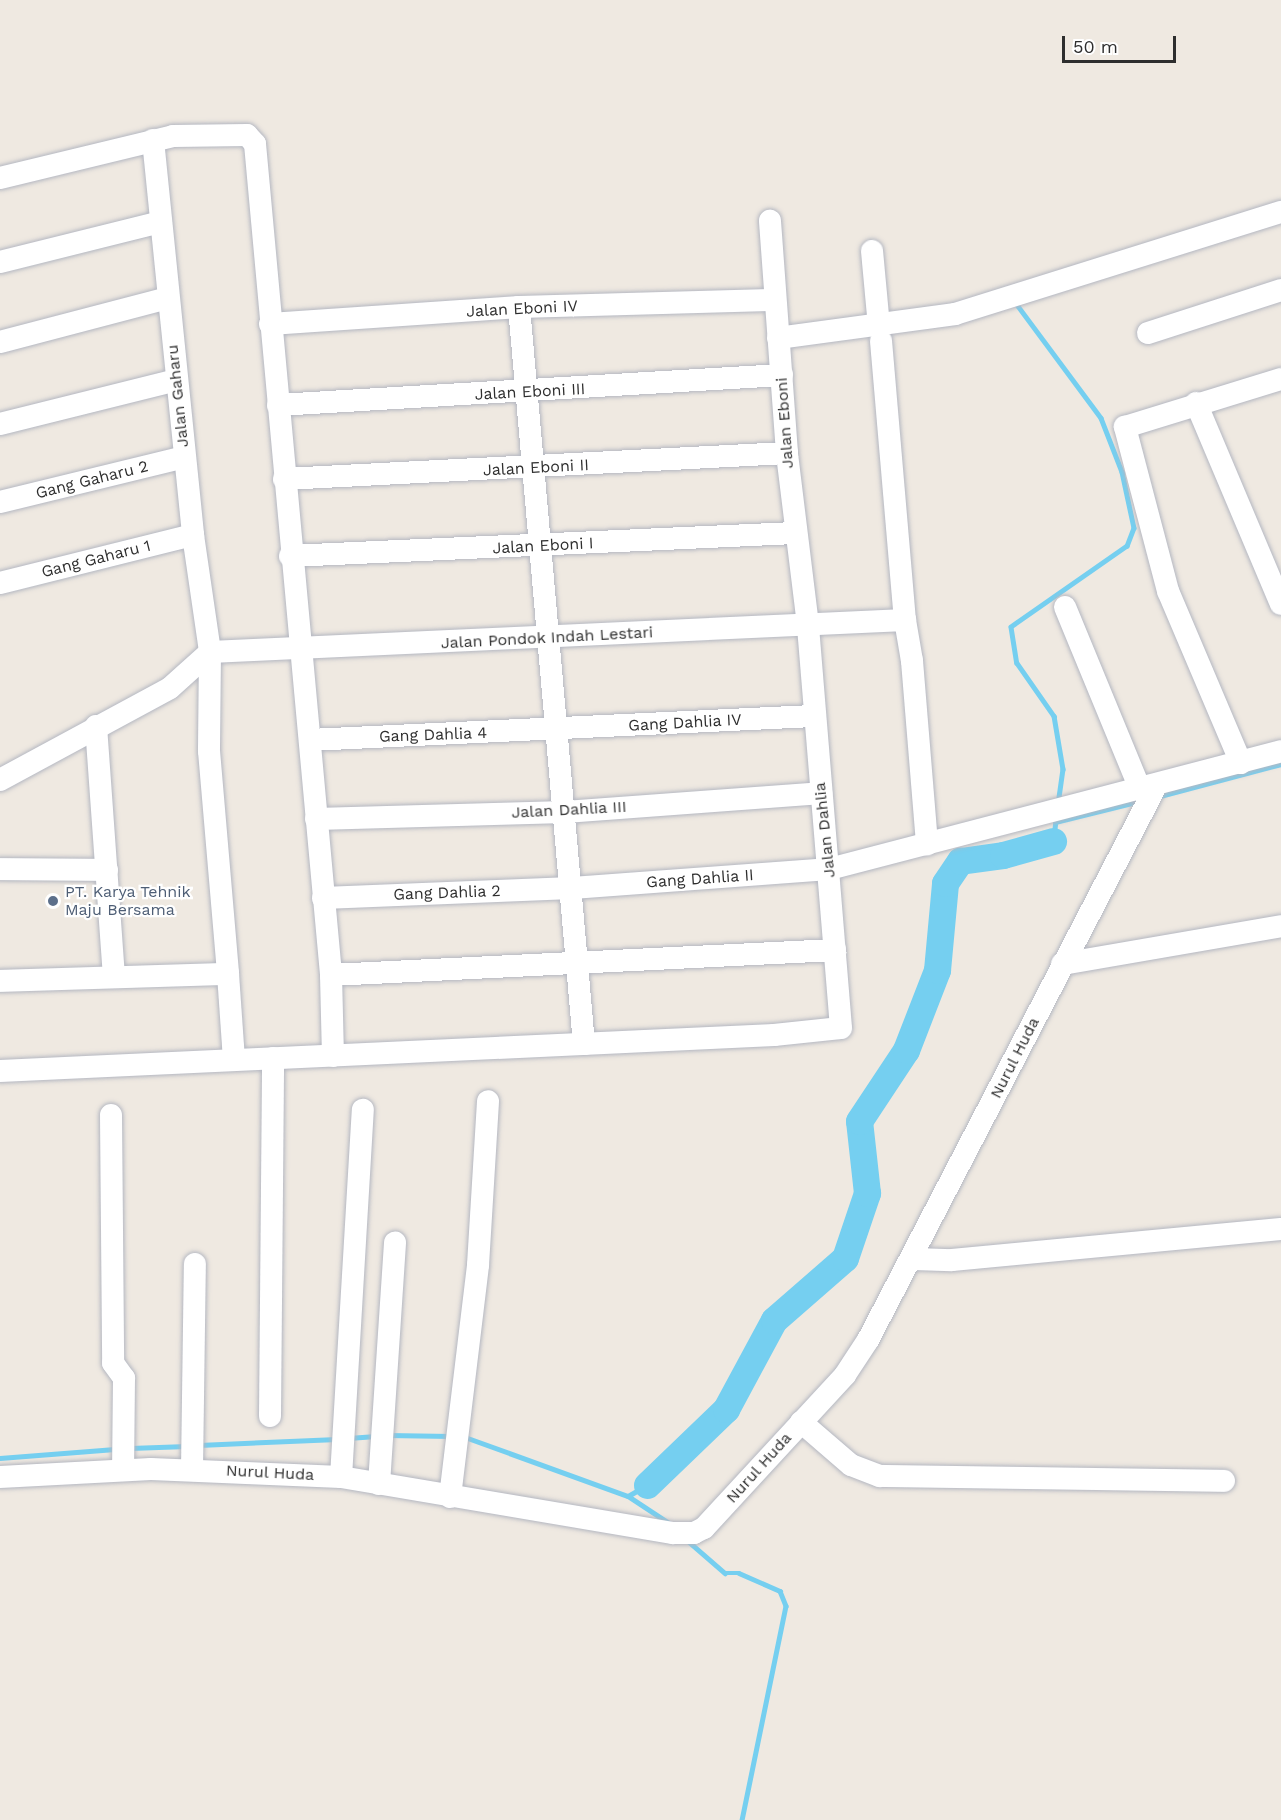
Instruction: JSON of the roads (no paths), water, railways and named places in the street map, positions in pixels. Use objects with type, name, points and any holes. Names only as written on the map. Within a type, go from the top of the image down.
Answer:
[{"type":"street","points":[[0,178],[153,140],[202,134],[247,135],[253,140],[290,556],[310,740],[322,898],[331,975],[333,1056]]},
{"type":"street","name":"Jalan Gaharu","points":[[153,140],[184,457],[210,652],[209,751],[234,1060]]},
{"type":"street","points":[[778,338],[880,334],[955,314],[1281,212]]},
{"type":"street","name":"Jalan Eboni","points":[[770,220],[774,300],[787,453],[808,625]]},
{"type":"street","points":[[0,262],[160,222]]},
{"type":"street","points":[[872,251],[905,620],[912,661],[927,844]]},
{"type":"street","points":[[1148,333],[1281,290]]},
{"type":"street","points":[[0,342],[168,298]]},
{"type":"street","name":"Jalan Eboni IV","points":[[270,324],[519,308],[774,300]]},
{"type":"street","points":[[0,1071],[584,1044],[572,888],[547,639],[529,393],[519,308]]},
{"type":"street","name":"Jalan Eboni III","points":[[278,405],[529,393],[782,375]]},
{"type":"street","points":[[1241,763],[1168,591],[1125,427],[1196,402],[1281,379]]},
{"type":"street","points":[[0,424],[177,380]]},
{"type":"street","points":[[1196,402],[1281,604]]},
{"type":"street","name":"Jalan Eboni II","points":[[284,479],[533,469],[787,453]]},
{"type":"street","name":"Gang Gaharu 2","points":[[0,502],[184,457]]},
{"type":"street","name":"Jalan Eboni I","points":[[290,556],[540,547],[795,533]]},
{"type":"street","name":"Gang Gaharu 1","points":[[0,583],[193,536]]},
{"type":"street","points":[[1065,606],[1148,788]]},
{"type":"street","name":"Jalan Pondok Indah Lestari","points":[[210,652],[547,639],[905,620]]},
{"type":"street","name":"Jalan Dahlia","points":[[584,1044],[835,1031],[842,1023],[808,625]]},
{"type":"street","points":[[0,780],[96,726],[170,688],[210,652]]},
{"type":"street","name":"Gang Dahlia IV","points":[[556,730],[814,716]]},
{"type":"street","points":[[96,726],[114,976]]},
{"type":"street","name":"Gang Dahlia 4","points":[[310,740],[556,730]]},
{"type":"street","name":"Gang Dahlia II","points":[[572,888],[829,870],[1148,788],[1281,751]]},
{"type":"street","name":"Nurul Huda","points":[[0,1477],[192,1458],[341,1477],[450,1497],[681,1533],[704,1528],[856,1360],[914,1259],[1148,788]]},
{"type":"street","name":"Jalan Dahlia III","points":[[316,819],[565,812],[821,793]]},
{"type":"street","points":[[0,868],[107,870]]},
{"type":"street","name":"Gang Dahlia 2","points":[[322,898],[572,888]]},
{"type":"street","points":[[1062,964],[1281,926]]},
{"type":"street","points":[[331,975],[835,950]]},
{"type":"street","points":[[0,981],[228,974]]},
{"type":"street","points":[[270,1416],[273,1058]]},
{"type":"street","points":[[450,1497],[478,1265],[488,1101]]},
{"type":"street","points":[[341,1477],[346,1424],[363,1110]]},
{"type":"street","points":[[111,1115],[113,1363],[124,1378],[123,1464]]},
{"type":"street","points":[[914,1259],[952,1260],[1281,1229]]},
{"type":"street","points":[[379,1484],[395,1243]]},
{"type":"street","points":[[192,1458],[195,1264]]},
{"type":"street","points":[[801,1422],[851,1465],[880,1476],[1224,1481]]},
{"type":"waterway","points":[[1015,302],[1101,418],[1122,472],[1134,528],[1127,546],[1011,627],[1017,663],[1054,716],[1063,769],[1058,803]]},
{"type":"waterway","points":[[1160,796],[1281,764]]},
{"type":"waterway","points":[[1055,822],[1140,801]]},
{"type":"waterway","points":[[1053,841],[1056,817]]},
{"type":"waterway","points":[[647,1485],[726,1409],[774,1320],[845,1258],[867,1193],[859,1121],[906,1050],[937,970],[945,883],[960,861],[1003,855],[1053,841]]},
{"type":"waterway","points":[[387,1435],[451,1436]]},
{"type":"waterway","points":[[348,1438],[376,1436]]},
{"type":"waterway","points":[[465,1437],[628,1496],[647,1485]]},
{"type":"waterway","points":[[199,1445],[337,1439]]},
{"type":"waterway","points":[[130,1448],[187,1446]]},
{"type":"waterway","points":[[0,1458],[115,1449]]},
{"type":"waterway","points":[[628,1496],[669,1523]]},
{"type":"waterway","points":[[688,1541],[725,1573],[739,1573],[780,1591],[786,1606],[742,1820]]},
{"type":"place","name":"PT. Karya Tehnik Maju Bersama","points":[[53,901]]}]
